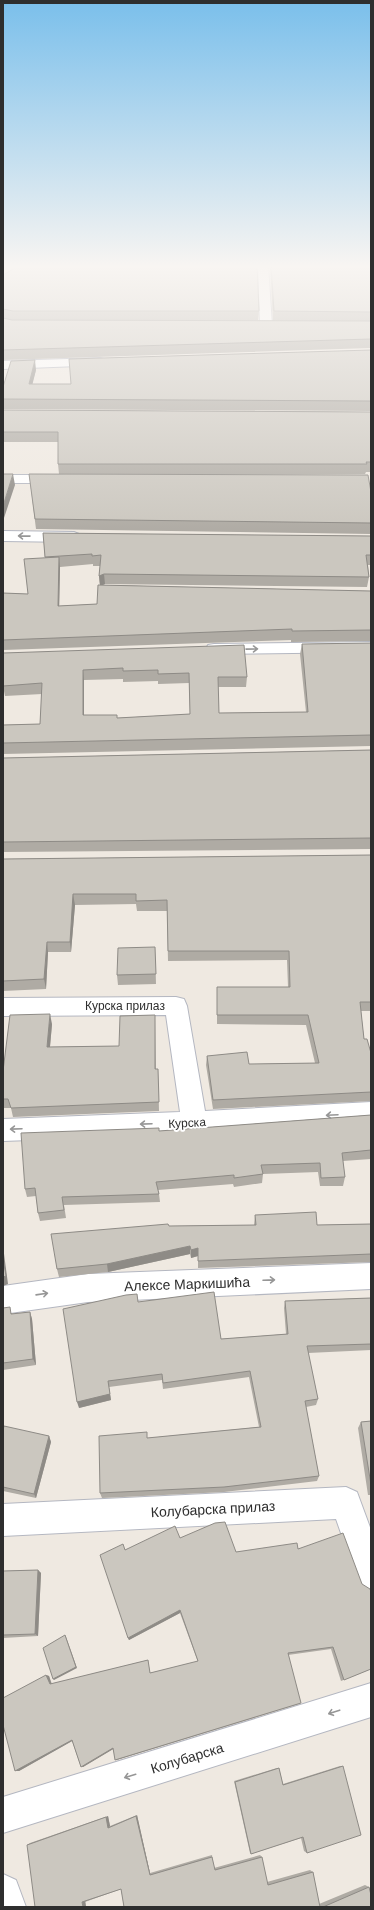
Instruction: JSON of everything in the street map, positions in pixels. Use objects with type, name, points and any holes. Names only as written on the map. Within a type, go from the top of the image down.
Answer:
[{"type":"street","points":[[3,365],[113,361]]},
{"type":"street","points":[[3,479],[74,479]]},
{"type":"street","points":[[3,536],[89,537]]},
{"type":"street","points":[[195,650],[371,647]]},
{"type":"street","name":"Курска прилаз","points":[[3,1007],[176,1006],[194,1123]]},
{"type":"street","name":"Курска","points":[[3,1130],[194,1123],[371,1113]]},
{"type":"street","name":"Алексе Маркишића","points":[[3,1300],[88,1288],[371,1276]]},
{"type":"street","name":"Колубарска прилаз","points":[[3,1520],[346,1503],[371,1576]]},
{"type":"street","name":"Колубарска","points":[[3,1815],[371,1700]]},
{"type":"street","points":[[3,1892],[7,1907]]},
{"type":"building","points":[[232,354],[371,354],[371,401],[3,399],[3,387],[11,361],[35,360],[29,384],[71,384],[69,359]]},
{"type":"building","points":[[3,410],[371,412],[371,462],[366,462],[367,464],[58,464],[58,432],[3,432]]},
{"type":"building","points":[[3,474],[13,474],[3,506]]},
{"type":"building","points":[[29,474],[368,475],[371,492],[371,523],[35,519]]},
{"type":"building","points":[[43,533],[371,536],[371,555],[366,555],[369,577],[104,574],[99,576],[101,555],[92,556],[92,554],[45,557]]},
{"type":"building","points":[[59,557],[58,606],[97,604],[98,585],[371,591],[371,630],[292,631],[292,629],[3,640],[3,593],[28,594],[24,559]]},
{"type":"building","points":[[371,643],[371,735],[3,743],[3,725],[40,724],[42,683],[3,686],[3,653],[244,645],[247,677],[218,677],[219,713],[308,712],[302,644]],"holes":[[[123,668],[123,671],[158,670],[158,674],[189,673],[190,714],[117,718],[117,715],[83,715],[83,670]]]},
{"type":"building","points":[[371,750],[371,838],[3,842],[3,758]]},
{"type":"building","points":[[371,855],[371,1002],[360,1002],[364,1039],[367,1039],[371,1053],[371,1092],[213,1100],[207,1056],[247,1052],[249,1064],[319,1063],[308,1015],[217,1015],[217,987],[290,987],[289,951],[168,951],[167,900],[136,901],[136,894],[73,894],[70,942],[47,942],[44,979],[3,981],[3,859]]},
{"type":"building","points":[[155,947],[156,974],[117,975],[118,948]]},
{"type":"building","points":[[50,1014],[47,1047],[119,1046],[120,1016],[155,1015],[155,1069],[158,1069],[159,1102],[11,1108],[8,1099],[3,1099],[3,1071],[10,1015]]},
{"type":"building","points":[[371,1115],[371,1150],[342,1153],[345,1177],[321,1178],[320,1163],[261,1165],[263,1174],[234,1178],[234,1175],[156,1182],[159,1194],[62,1197],[64,1210],[38,1213],[35,1188],[25,1189],[21,1133],[159,1128],[159,1131]]},
{"type":"building","points":[[316,1212],[317,1225],[371,1224],[371,1254],[198,1261],[198,1248],[191,1250],[190,1246],[107,1264],[57,1269],[51,1234],[168,1224],[169,1226],[256,1225],[255,1215]]},
{"type":"building","points":[[3,1258],[6,1276],[3,1277]]},
{"type":"building","points":[[214,1292],[221,1339],[288,1334],[285,1301],[371,1298],[371,1344],[307,1346],[318,1399],[305,1401],[319,1476],[224,1487],[100,1493],[99,1436],[147,1432],[147,1438],[261,1427],[250,1371],[163,1383],[162,1374],[108,1381],[110,1394],[77,1402],[63,1309],[126,1295],[137,1294],[138,1302]]},
{"type":"building","points":[[10,1307],[11,1314],[30,1312],[33,1359],[3,1363],[3,1308]]},
{"type":"building","points":[[371,1421],[371,1485],[361,1422]]},
{"type":"building","points":[[4,1426],[49,1436],[34,1494],[3,1487]]},
{"type":"building","points":[[225,1522],[236,1552],[297,1543],[298,1549],[343,1533],[362,1584],[371,1591],[371,1669],[344,1680],[333,1647],[288,1653],[301,1703],[115,1760],[113,1748],[81,1767],[72,1740],[15,1771],[3,1725],[3,1698],[46,1675],[50,1684],[148,1660],[150,1673],[198,1661],[180,1610],[128,1638],[100,1555],[123,1544],[125,1550],[175,1526],[180,1538],[215,1523]]},
{"type":"building","points":[[38,1570],[35,1634],[3,1635],[3,1571]]},
{"type":"building","points":[[65,1635],[76,1667],[53,1679],[43,1648]]},
{"type":"building","points":[[343,1766],[361,1835],[307,1853],[303,1837],[251,1854],[235,1782],[279,1768],[283,1785]]},
{"type":"building","points":[[136,1816],[150,1875],[212,1857],[215,1870],[262,1857],[268,1885],[313,1872],[320,1907],[124,1907],[121,1889],[82,1902],[83,1907],[35,1907],[27,1845],[106,1817],[108,1828]]},
{"type":"building","points":[[369,1887],[371,1907],[323,1907]]}]
